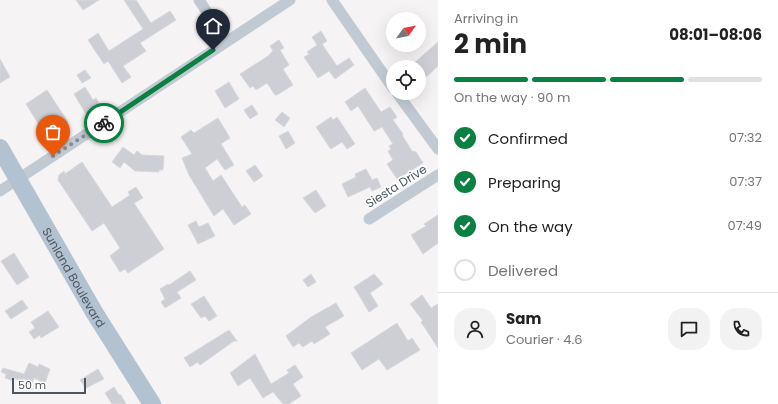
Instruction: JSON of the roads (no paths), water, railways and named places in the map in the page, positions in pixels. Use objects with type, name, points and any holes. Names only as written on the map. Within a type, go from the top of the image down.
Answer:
[{"type":"main road","name":"Sunland Boulevard","points":[[0,148],[94,312],[152,404]]},
{"type":"street","points":[[199,0],[226,41]]},
{"type":"street","points":[[0,191],[290,0]]},
{"type":"street","points":[[332,0],[386,78]]},
{"type":"street","points":[[402,100],[438,149]]},
{"type":"street","name":"Siesta Drive","points":[[369,219],[438,175]]}]
